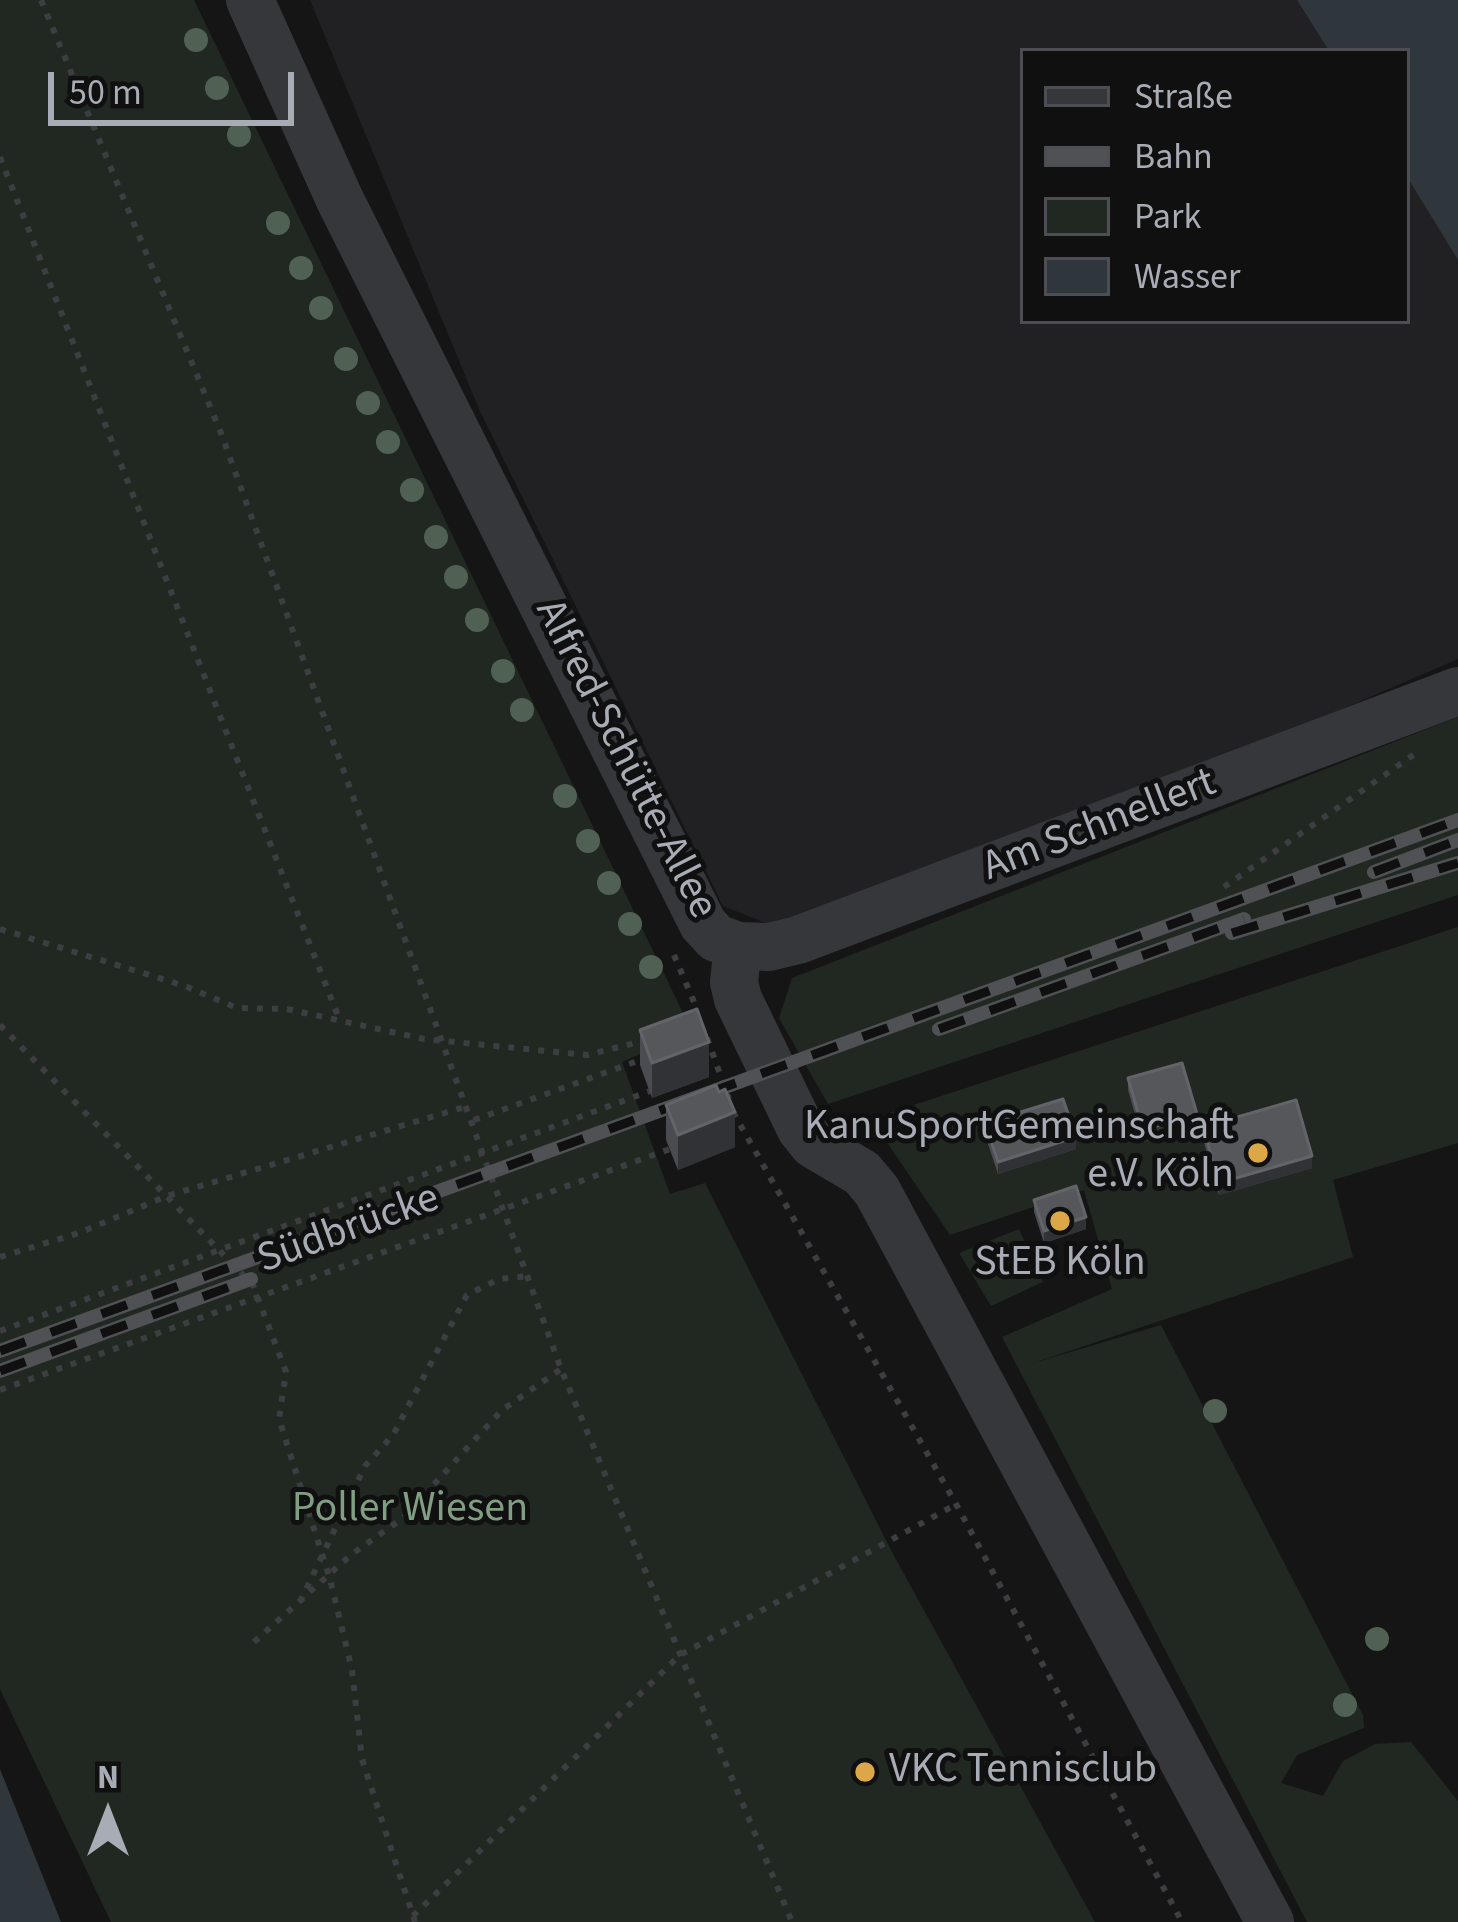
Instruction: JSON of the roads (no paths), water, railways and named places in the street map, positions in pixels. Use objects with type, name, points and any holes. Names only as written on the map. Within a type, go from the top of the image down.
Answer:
[{"type":"street","name":"Alfred-Schütte-Allee","points":[[250,0],[340,200],[703,924],[738,946],[734,982],[739,999],[801,1129],[813,1144],[862,1172],[877,1191],[1270,1922]]},
{"type":"street","name":"Am Schnellert","points":[[738,946],[798,940],[1440,699]]},
{"type":"water","points":[[1297,0],[1458,0],[1458,260],[1410,182],[1410,48],[1327,48]]},
{"type":"water","points":[[0,1769],[61,1922],[0,1922]]},
{"type":"railway","points":[[0,1351],[1458,820]]},
{"type":"railway","points":[[1374,872],[1458,840]]},
{"type":"railway","points":[[1232,933],[1458,863]]},
{"type":"railway","points":[[939,1029],[1244,919]]},
{"type":"railway","points":[[0,1371],[251,1279]]},
{"type":"place","name":"KanuSportGemeinschaft e.V. Köln","points":[[1258,1153]]},
{"type":"place","name":"StEB Köln","points":[[1060,1221]]},
{"type":"place","name":"VKC Tennisclub","points":[[865,1772]]},
{"type":"park label","name":"Poller Wiesen","points":[[410,1511]]}]
